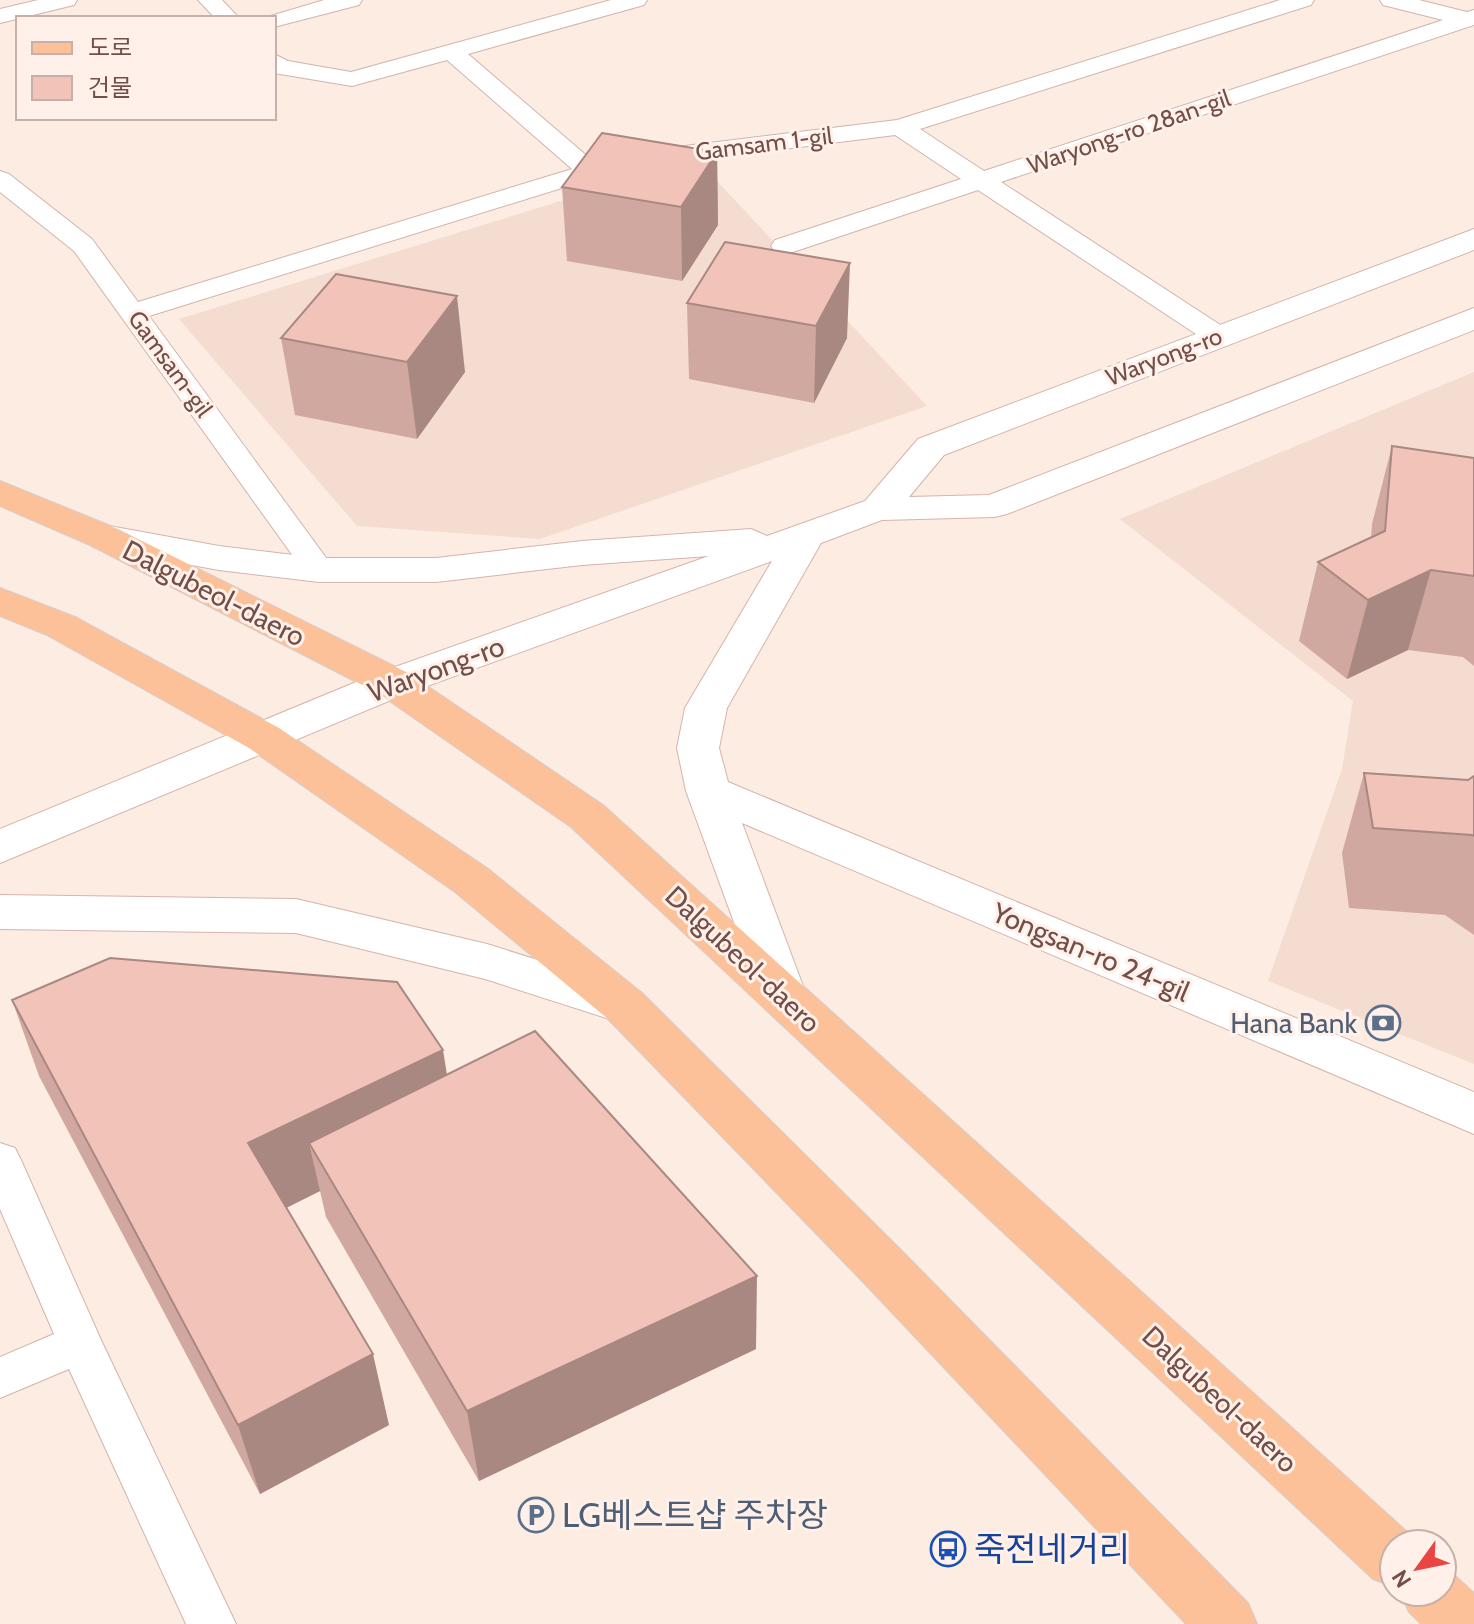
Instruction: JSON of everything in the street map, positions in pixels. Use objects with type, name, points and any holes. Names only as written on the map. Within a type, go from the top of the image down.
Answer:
[{"type":"main road","name":"Waryong-ro","points":[[878,509],[931,447],[1474,239]]},
{"type":"main road","name":"Waryong-ro","points":[[0,847],[393,683],[878,509],[994,506],[1474,318]]},
{"type":"main road","name":"Dalgubeol-daero","points":[[0,492],[104,537],[393,683],[587,816],[1378,1544]]},
{"type":"main road","points":[[104,537],[219,558],[319,570],[436,570],[582,553],[805,537]]},
{"type":"main road","points":[[782,994],[708,791],[698,748],[706,708],[805,537]]},
{"type":"main road","points":[[0,601],[61,626],[264,738],[471,880],[625,1006],[885,1269],[1227,1624]]},
{"type":"main road","name":"Yongsan-ro 24-gil","points":[[708,791],[1474,1114]]},
{"type":"main road","points":[[0,912],[296,916],[487,962],[625,1006]]},
{"type":"main road","points":[[1447,1608],[1464,1624]]},
{"type":"street","points":[[0,16],[66,0]]},
{"type":"street","points":[[209,0],[226,16]]},
{"type":"street","points":[[276,19],[351,0]]},
{"type":"street","points":[[276,63],[280,67],[352,79],[636,0]]},
{"type":"street","name":"Gamsam 1-gil","points":[[133,312],[620,162],[900,127],[1303,0]]},
{"type":"street","points":[[1391,0],[1472,19]]},
{"type":"street","name":"Waryong-ro 28an-gil","points":[[784,246],[1472,19]]},
{"type":"street","points":[[451,51],[590,171]]},
{"type":"street","points":[[900,127],[1218,336]]},
{"type":"street","name":"Gamsam-gil","points":[[0,179],[83,245],[319,570]]},
{"type":"street","points":[[0,1160],[80,1343],[211,1624]]},
{"type":"street","points":[[0,1378],[80,1343]]},
{"type":"shaded area","points":[[703,166],[927,406],[540,539],[357,526],[179,319],[622,182]]},
{"type":"shaded area","points":[[1474,372],[1474,1064],[1268,981],[1342,769],[1353,701],[1120,519]]},
{"type":"building","points":[[602,133],[717,152],[681,207],[562,187]]},
{"type":"building","points":[[725,242],[850,263],[816,326],[687,303]]},
{"type":"building","points":[[336,274],[457,296],[407,362],[281,338]]},
{"type":"building","points":[[1392,446],[1474,458],[1474,576],[1431,570],[1368,600],[1318,562],[1385,531]]},
{"type":"building","points":[[1364,773],[1468,780],[1474,776],[1474,836],[1373,828]]},
{"type":"building","points":[[110,958],[397,982],[443,1050],[248,1143],[373,1354],[238,1425],[12,1000]]},
{"type":"building","points":[[535,1031],[757,1276],[467,1411],[309,1143]]},
{"type":"place","name":"Hana Bank","points":[[1383,1023]]},
{"type":"place","name":"LG베스트샵 주차장","points":[[536,1515]]},
{"type":"place","name":"죽전네거리","points":[[948,1549]]}]
